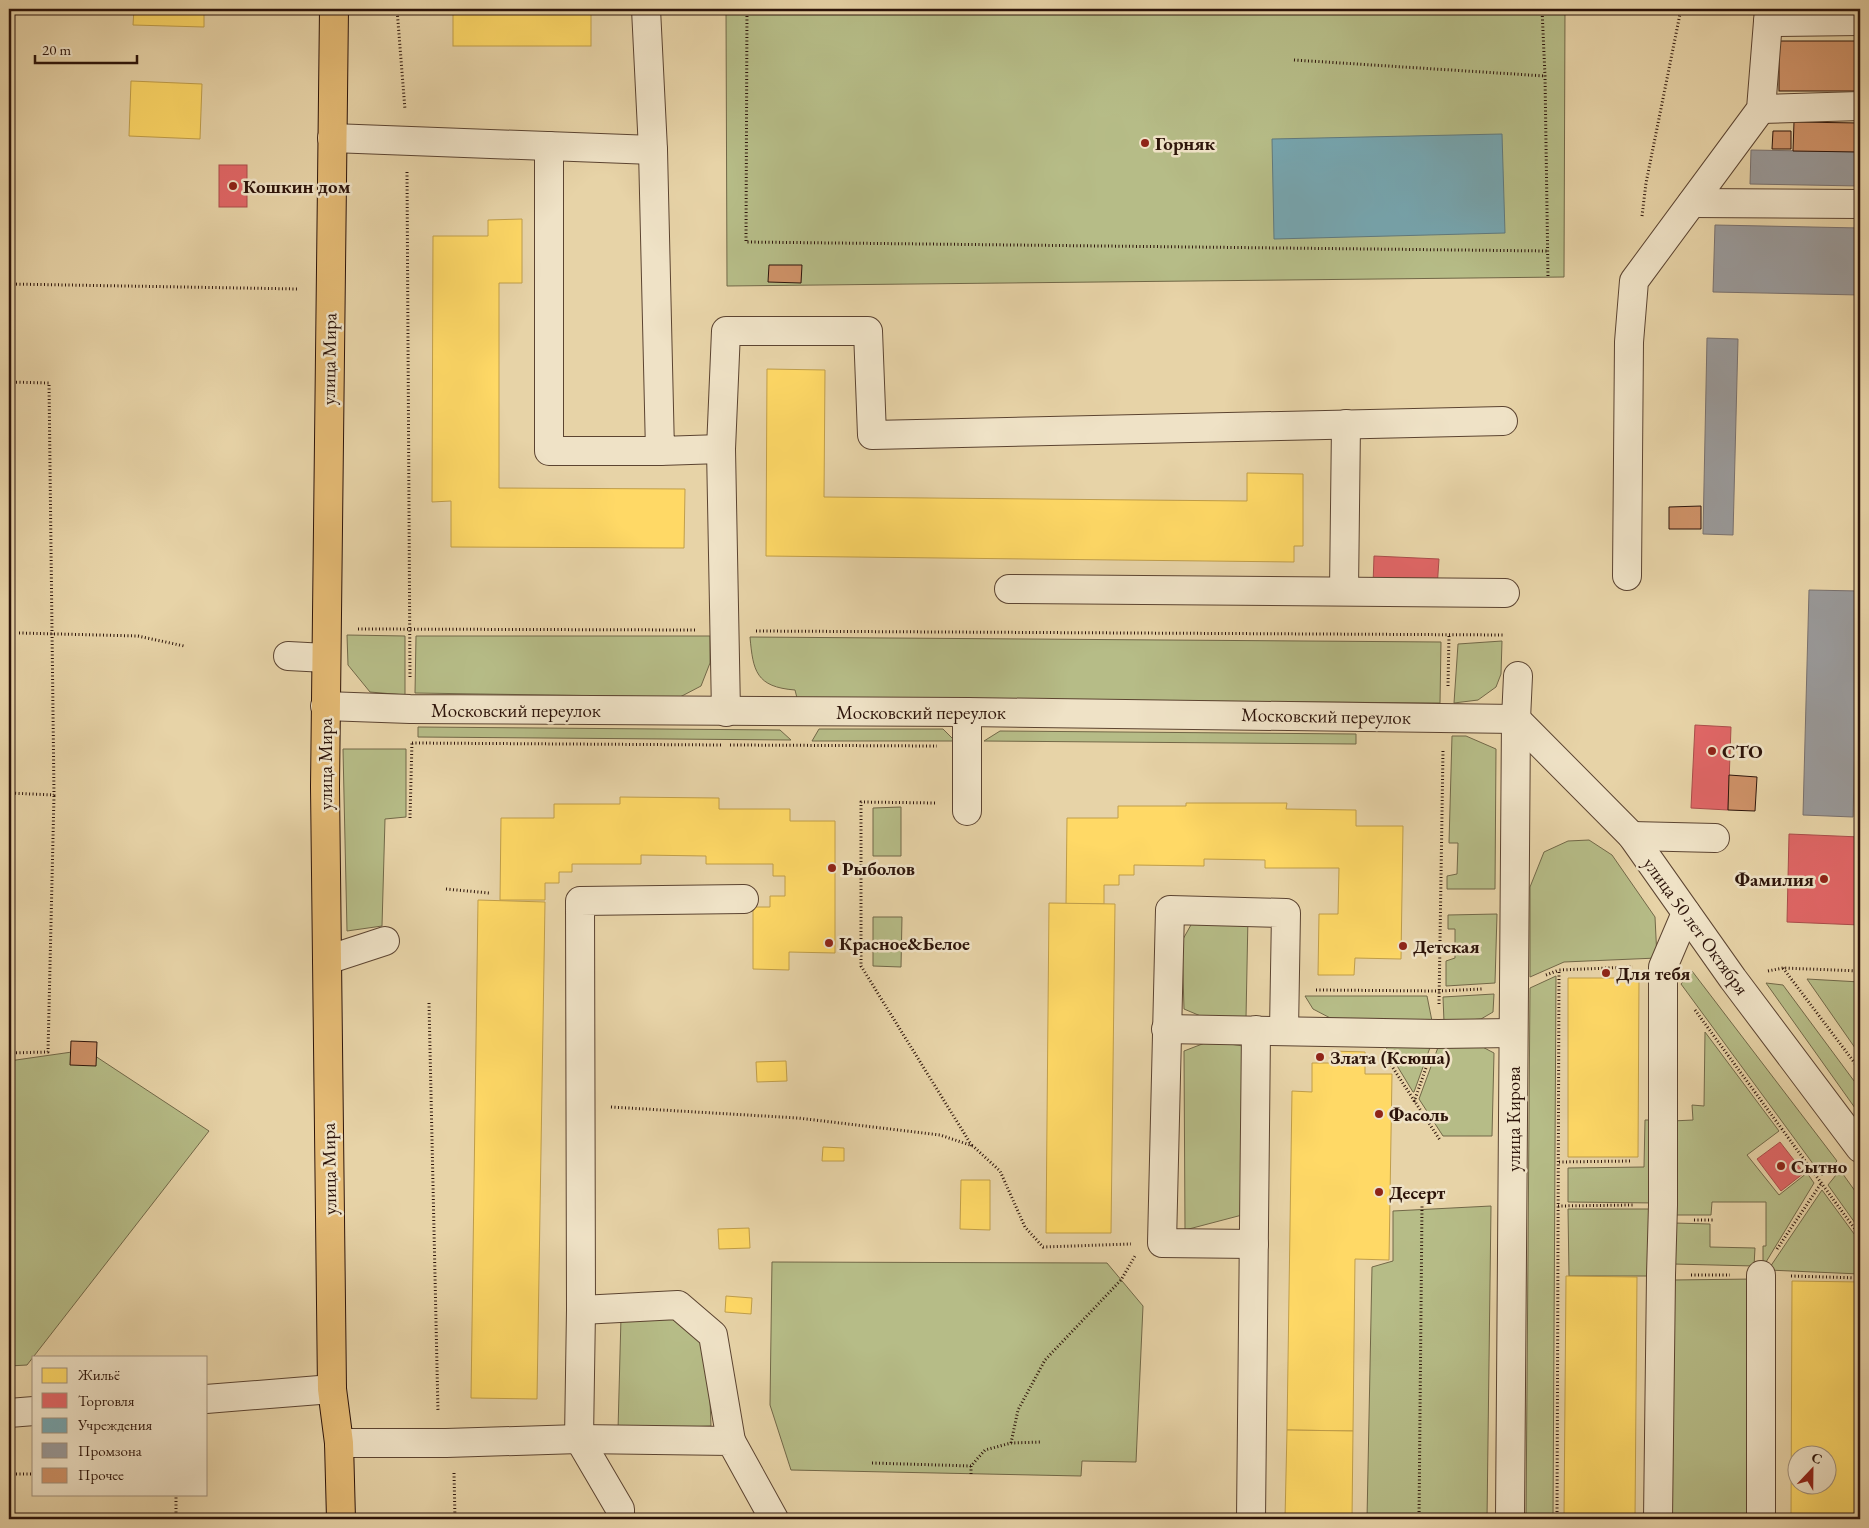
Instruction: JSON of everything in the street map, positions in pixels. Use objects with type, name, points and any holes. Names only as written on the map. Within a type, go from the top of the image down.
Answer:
[{"type":"main road","name":"улица Мира","points":[[334,9],[324,788],[332,1389],[339,1443],[341,1519]]},
{"type":"street","points":[[646,9],[653,150],[660,451]]},
{"type":"street","points":[[1627,576],[1629,342],[1634,281],[1761,109],[1769,15],[1860,21]]},
{"type":"street","points":[[1761,109],[1860,106]]},
{"type":"street","points":[[332,138],[653,150]]},
{"type":"street","points":[[549,146],[549,451],[721,449]]},
{"type":"street","points":[[1692,203],[1860,204]]},
{"type":"street","points":[[726,712],[721,449],[726,331],[868,331],[872,435],[1503,421]]},
{"type":"street","points":[[1344,591],[1346,424]]},
{"type":"street","points":[[1009,588],[1505,593]]},
{"type":"street","points":[[288,656],[326,658]]},
{"type":"street","name":"улица Кирова","points":[[1510,1519],[1513,988],[1518,676]]},
{"type":"street","name":"Московский переулок","points":[[325,706],[410,709],[967,712],[1516,719]]},
{"type":"street","points":[[956,807],[967,712]]},
{"type":"street","name":"улица 50 лет Октября","points":[[1516,719],[1632,836],[1733,979],[1860,1148]]},
{"type":"street","points":[[1632,836],[1715,838]]},
{"type":"street","points":[[620,1519],[620,1509],[579,1439],[581,1310],[580,900],[744,899]]},
{"type":"street","points":[[1254,1244],[1152,1244],[1166,1029],[1170,910],[1286,913],[1284,1031]]},
{"type":"street","points":[[1658,1519],[1661,1275],[1664,1205],[1663,967],[1686,913]]},
{"type":"street","points":[[327,960],[385,941]]},
{"type":"street","points":[[1166,1029],[1438,1034],[1513,1032]]},
{"type":"street","points":[[1251,1519],[1256,1030]]},
{"type":"street","points":[[1760,1519],[1761,1275]]},
{"type":"street","points":[[581,1310],[678,1306],[714,1335],[731,1441],[774,1519]]},
{"type":"street","points":[[208,1398],[332,1389]]},
{"type":"street","points":[[9,1413],[32,1411]]},
{"type":"street","points":[[339,1443],[446,1443],[579,1439],[731,1441]]},
{"type":"path","points":[[398,9],[407,141],[410,709],[412,743],[410,818]]},
{"type":"path","points":[[748,9],[746,242],[1548,251]]},
{"type":"path","points":[[1542,9],[1548,277]]},
{"type":"path","points":[[1641,222],[1646,183],[1681,9]]},
{"type":"path","points":[[1294,60],[1545,76]]},
{"type":"path","points":[[9,284],[330,290]]},
{"type":"path","points":[[9,382],[49,383],[54,795],[48,1052],[9,1053]]},
{"type":"path","points":[[325,629],[1505,635]]},
{"type":"path","points":[[19,634],[138,636],[184,646]]},
{"type":"path","points":[[1414,1102],[1438,1034],[1443,747]]},
{"type":"path","points":[[9,793],[54,795]]},
{"type":"path","points":[[956,807],[861,802],[861,966],[973,1146],[1000,1171],[1025,1227],[1043,1247],[1152,1244]]},
{"type":"path","points":[[446,889],[489,893]]},
{"type":"path","points":[[1285,990],[1439,991],[1513,988],[1559,970],[1663,967]]},
{"type":"path","points":[[1733,979],[1783,968],[1860,971]]},
{"type":"path","points":[[1783,968],[1860,1070]]},
{"type":"path","points":[[1557,1519],[1559,970]]},
{"type":"path","points":[[430,1002],[439,1422],[453,1462],[456,1519]]},
{"type":"path","points":[[1692,1007],[1860,1236]]},
{"type":"path","points":[[1371,1033],[1440,1140]]},
{"type":"path","points":[[580,1105],[798,1118],[940,1135],[973,1146]]},
{"type":"path","points":[[1761,1275],[1792,1225],[1822,1182]]},
{"type":"path","points":[[1419,1519],[1422,1204]]},
{"type":"path","points":[[1558,1206],[1664,1205]]},
{"type":"path","points":[[1011,1443],[1018,1410],[1045,1360],[1121,1280],[1152,1244]]},
{"type":"path","points":[[970,1474],[970,1466],[985,1450],[1011,1443],[1041,1442]]},
{"type":"path","points":[[872,1463],[970,1466]]},
{"type":"path","points":[[9,1474],[32,1474]]},
{"type":"path","points":[[176,1496],[176,1519]]},
{"type":"green space","name":"Горняк","points":[[726,9],[1565,9],[1564,277],[727,286]]},
{"type":"green space","points":[[347,635],[405,636],[405,695],[370,692],[348,665]]},
{"type":"green space","points":[[416,636],[710,636],[710,663],[701,686],[680,697],[415,693]]},
{"type":"green space","points":[[750,637],[1441,642],[1440,703],[797,698],[795,690],[772,685],[764,681],[759,675],[755,668]]},
{"type":"green space","points":[[1502,641],[1501,674],[1496,687],[1478,700],[1454,703],[1458,644]]},
{"type":"green space","points":[[418,727],[780,730],[791,740],[418,737]]},
{"type":"green space","points":[[819,729],[943,729],[955,741],[812,741]]},
{"type":"green space","points":[[1000,731],[1356,734],[1356,744],[984,741]]},
{"type":"green space","points":[[1452,736],[1466,736],[1496,749],[1495,889],[1447,889],[1447,876],[1457,874],[1458,843],[1449,843]]},
{"type":"green space","points":[[343,749],[406,749],[406,817],[385,819],[382,926],[347,931]]},
{"type":"green space","points":[[901,807],[901,856],[873,856],[873,808]]},
{"type":"green space","points":[[1589,840],[1612,855],[1655,917],[1657,958],[1564,962],[1530,977],[1530,887],[1544,852],[1568,841]]},
{"type":"green space","points":[[1497,914],[1495,983],[1446,986],[1446,961],[1455,958],[1455,929],[1448,929],[1448,915]]},
{"type":"green space","points":[[1248,916],[1246,1018],[1203,1017],[1184,1009],[1182,941],[1192,923]]},
{"type":"green space","points":[[873,917],[902,917],[901,967],[873,966]]},
{"type":"green space","points":[[1692,971],[1837,1161],[1822,1176],[1681,984]]},
{"type":"green space","points":[[1556,976],[1553,1519],[1526,1519],[1530,988]]},
{"type":"green space","points":[[1807,979],[1860,982],[1860,1055]]},
{"type":"green space","points":[[1766,983],[1783,985],[1860,1089],[1860,1115]]},
{"type":"green space","points":[[1494,994],[1493,1012],[1481,1019],[1444,1022],[1443,997]]},
{"type":"green space","points":[[1305,996],[1427,996],[1432,1021],[1336,1021],[1313,1009]]},
{"type":"green space","points":[[1705,1032],[1779,1131],[1747,1155],[1779,1195],[1807,1173],[1814,1183],[1763,1267],[1763,1246],[1766,1246],[1766,1202],[1712,1202],[1711,1215],[1674,1215],[1672,1121],[1693,1120],[1692,1105],[1704,1106]]},
{"type":"green space","points":[[1210,1041],[1243,1046],[1242,1215],[1185,1230],[1184,1051]]},
{"type":"green space","points":[[1382,1041],[1432,1042],[1414,1092],[1413,1092]]},
{"type":"green space","points":[[1440,1042],[1473,1042],[1494,1053],[1492,1136],[1443,1136],[1419,1099]]},
{"type":"green space","points":[[86,1050],[209,1131],[34,1356],[32,1356],[27,1365],[9,1366],[9,1061]]},
{"type":"green space","points":[[1645,1120],[1657,1120],[1656,1203],[1568,1202],[1568,1168],[1644,1167]]},
{"type":"green space","points":[[1840,1170],[1860,1198],[1860,1230],[1828,1185]]},
{"type":"green space","points":[[1822,1190],[1860,1242],[1860,1274],[1768,1270]]},
{"type":"green space","points":[[1491,1206],[1487,1519],[1367,1519],[1372,1267],[1393,1261],[1393,1211]]},
{"type":"green space","points":[[1568,1209],[1655,1209],[1654,1276],[1569,1276]]},
{"type":"green space","points":[[1674,1223],[1710,1224],[1710,1247],[1755,1248],[1754,1266],[1673,1264]]},
{"type":"green space","points":[[772,1262],[1107,1263],[1143,1306],[1136,1462],[1082,1461],[1081,1476],[791,1470],[770,1405]]},
{"type":"green space","points":[[1754,1279],[1752,1519],[1672,1519],[1673,1280]]},
{"type":"green space","points":[[673,1315],[708,1347],[711,1426],[618,1430],[621,1317]]},
{"type":"building: Жильё","points":[[134,9],[204,9],[204,27],[133,25]]},
{"type":"building: Жильё","points":[[453,9],[591,9],[591,46],[453,46]]},
{"type":"building: Жильё","points":[[131,81],[202,84],[200,139],[129,136]]},
{"type":"building: Жильё","points":[[522,219],[522,283],[499,283],[499,488],[685,489],[684,548],[451,547],[451,501],[432,502],[433,236],[488,236],[488,220]]},
{"type":"building: Жильё","points":[[767,369],[825,370],[824,497],[1247,501],[1247,473],[1303,474],[1303,546],[1294,546],[1294,562],[766,556]]},
{"type":"building: Жильё","points":[[620,797],[719,798],[719,809],[790,809],[790,821],[835,821],[835,953],[789,952],[789,970],[753,969],[753,907],[770,907],[770,896],[785,896],[785,876],[773,876],[773,864],[706,864],[706,856],[641,855],[641,864],[572,864],[572,872],[559,872],[559,883],[545,883],[545,900],[500,900],[501,818],[554,818],[554,804],[620,804]]},
{"type":"building: Жильё","points":[[1186,803],[1287,803],[1286,809],[1356,810],[1356,826],[1403,826],[1401,959],[1355,958],[1354,975],[1318,975],[1319,914],[1338,914],[1339,868],[1265,868],[1265,860],[1204,859],[1204,866],[1134,865],[1134,875],[1119,875],[1119,885],[1104,885],[1104,904],[1066,904],[1067,818],[1118,818],[1118,806],[1186,806]]},
{"type":"building: Жильё","points":[[478,900],[545,902],[537,1399],[471,1398]]},
{"type":"building: Жильё","points":[[1049,903],[1115,904],[1111,1233],[1046,1233]]},
{"type":"building: Жильё","points":[[1568,978],[1639,978],[1638,1157],[1568,1157]]},
{"type":"building: Жильё","points":[[1331,1051],[1365,1052],[1365,1074],[1392,1074],[1389,1260],[1355,1259],[1353,1431],[1287,1430],[1292,1091],[1312,1092],[1312,1063],[1330,1063]]},
{"type":"building: Жильё","points":[[786,1061],[787,1081],[757,1082],[756,1062]]},
{"type":"building: Жильё","points":[[823,1147],[844,1148],[844,1161],[822,1161]]},
{"type":"building: Жильё","points":[[961,1180],[990,1180],[990,1230],[960,1229]]},
{"type":"building: Жильё","points":[[749,1228],[750,1248],[719,1249],[718,1229]]},
{"type":"building: Жильё","points":[[1566,1276],[1637,1277],[1635,1519],[1564,1519]]},
{"type":"building: Жильё","points":[[1792,1281],[1860,1282],[1860,1519],[1791,1519],[1791,1496],[1836,1496],[1836,1446],[1791,1446]]},
{"type":"building: Жильё","points":[[726,1296],[752,1298],[751,1314],[725,1312]]},
{"type":"building: Жильё","points":[[1287,1430],[1353,1431],[1352,1519],[1285,1519]]},
{"type":"building: Жильё","points":[[517,1518],[583,1519],[517,1519]]},
{"type":"building: Торговля","name":"Кошкин дом","points":[[219,165],[247,165],[247,207],[219,207]]},
{"type":"building: Торговля","points":[[1374,556],[1439,559],[1437,589],[1373,585]]},
{"type":"building: Торговля","name":"СТО","points":[[1695,725],[1731,727],[1728,810],[1691,808]]},
{"type":"building: Торговля","name":"Фамилия","points":[[1789,834],[1860,837],[1860,925],[1787,922]]},
{"type":"building: Торговля","name":"Сытно","points":[[1780,1142],[1804,1173],[1781,1191],[1757,1159]]},
{"type":"building: Учреждения","points":[[1502,134],[1505,233],[1274,239],[1272,139]]},
{"type":"building: Промзона","points":[[1751,150],[1860,152],[1860,186],[1750,184]]},
{"type":"building: Промзона","points":[[1715,225],[1860,228],[1860,295],[1713,292]]},
{"type":"building: Промзона","points":[[1707,338],[1738,339],[1733,535],[1703,534]]},
{"type":"building: Промзона","points":[[1809,590],[1859,591],[1853,817],[1803,815]]},
{"type":"building: Прочее","points":[[1779,41],[1860,41],[1860,91],[1779,91]]},
{"type":"building: Прочее","points":[[1794,122],[1860,123],[1860,152],[1793,151]]},
{"type":"building: Прочее","points":[[1773,131],[1791,131],[1791,149],[1772,149]]},
{"type":"building: Прочее","points":[[769,265],[802,265],[801,283],[768,282]]},
{"type":"building: Прочее","points":[[1701,506],[1701,529],[1669,529],[1669,507]]},
{"type":"building: Прочее","points":[[1729,775],[1757,777],[1755,811],[1728,810]]},
{"type":"building: Прочее","points":[[71,1041],[97,1042],[96,1066],[70,1065]]},
{"type":"place","name":"Горняк","points":[[1145,143]]},
{"type":"place","name":"Кошкин дом","points":[[233,186]]},
{"type":"place","name":"СТО","points":[[1712,751]]},
{"type":"place","name":"Рыболов","points":[[832,868]]},
{"type":"place","name":"Фамилия","points":[[1824,879]]},
{"type":"place","name":"Красное&Белое","points":[[829,943]]},
{"type":"place","name":"Детская","points":[[1403,946]]},
{"type":"place","name":"Для тебя","points":[[1606,973]]},
{"type":"place","name":"Злата (Ксюша)","points":[[1320,1057]]},
{"type":"place","name":"Фасоль","points":[[1379,1114]]},
{"type":"place","name":"Сытно","points":[[1781,1166]]},
{"type":"place","name":"Десерт","points":[[1379,1192]]}]
